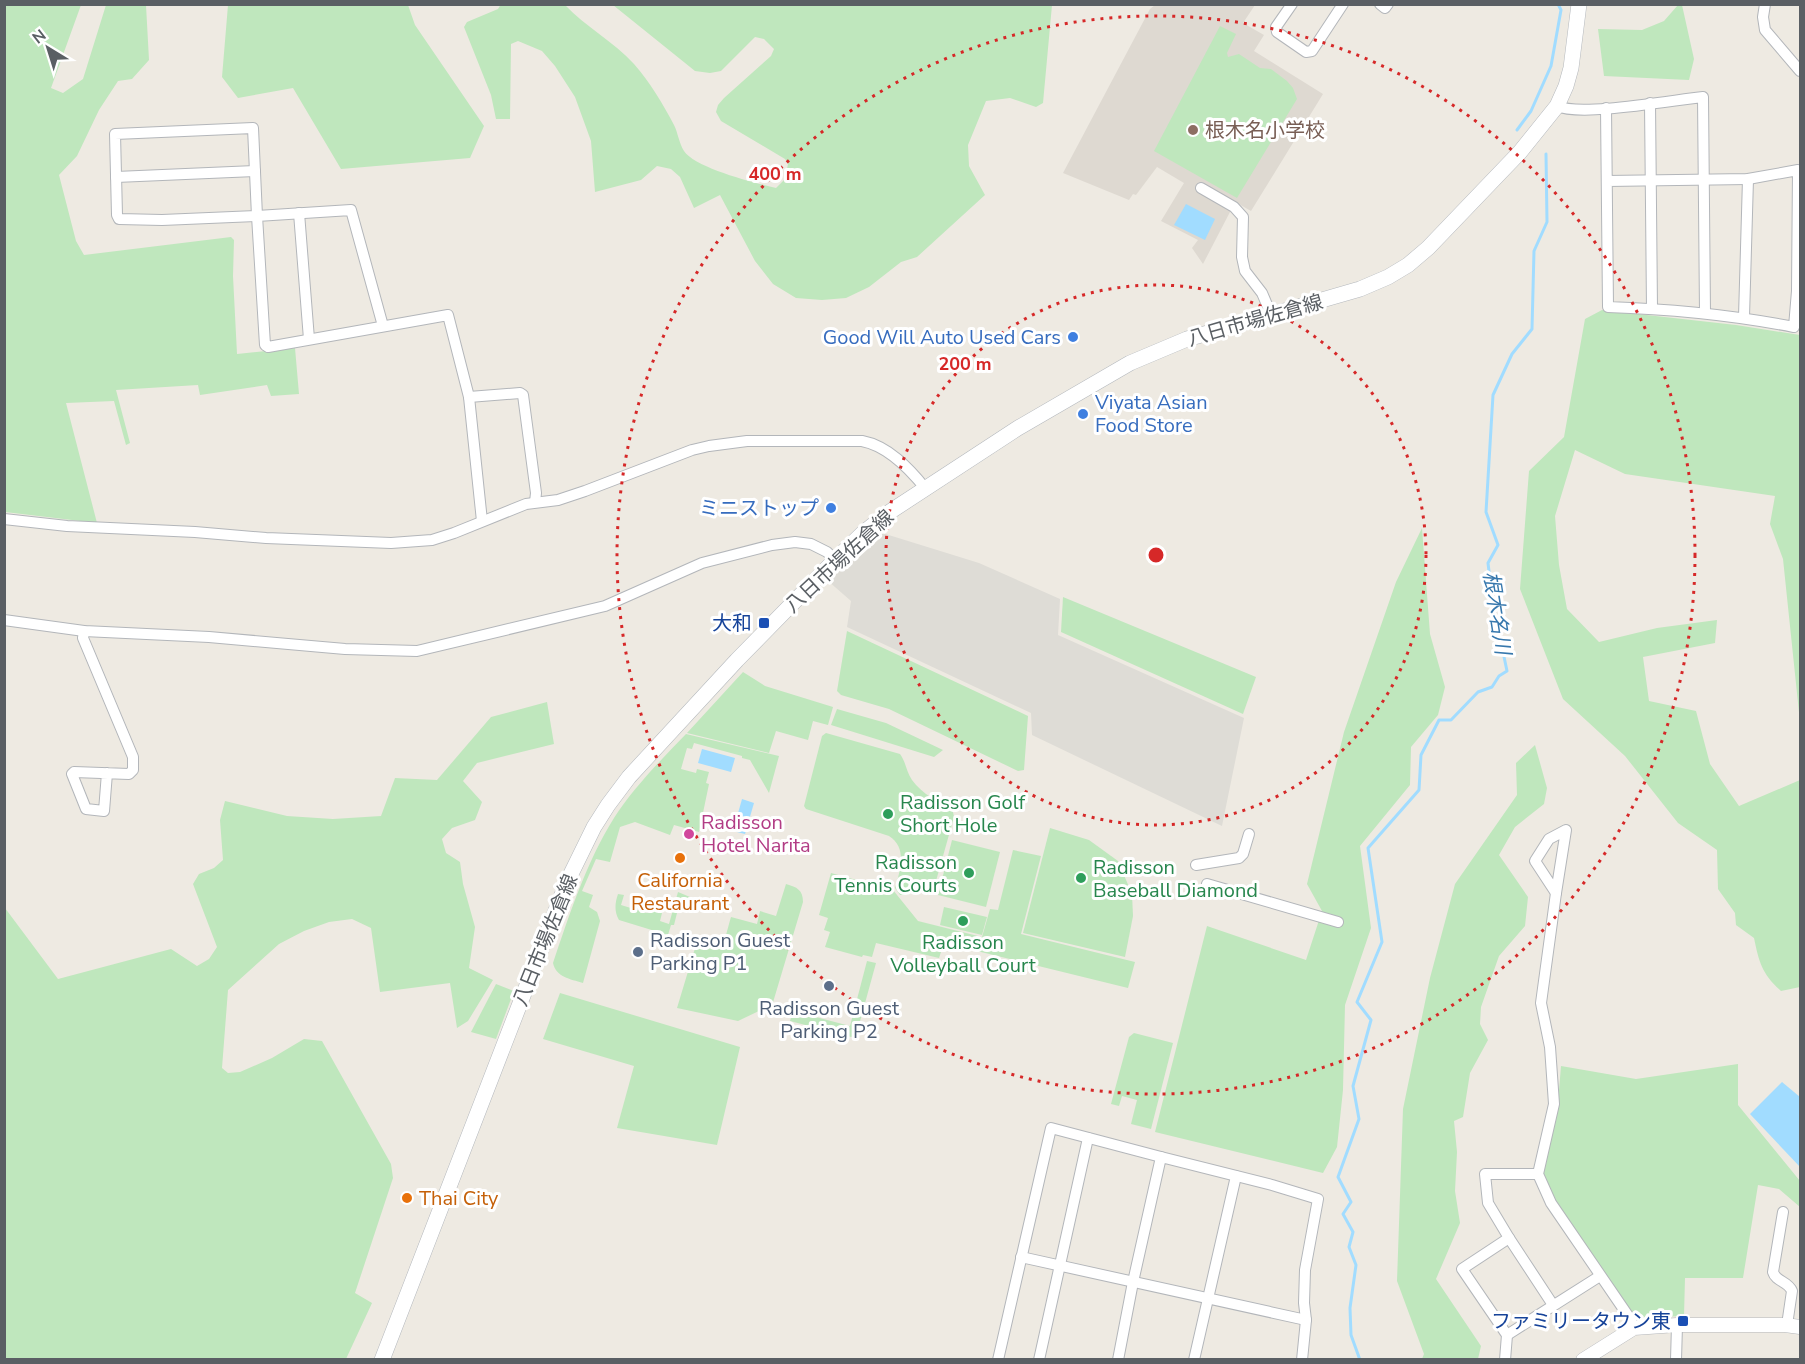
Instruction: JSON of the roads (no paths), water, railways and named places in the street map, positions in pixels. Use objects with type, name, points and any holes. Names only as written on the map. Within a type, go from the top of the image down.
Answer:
[{"type":"main road","name":"八日市場佐倉線","points":[[382,1359],[567,882],[594,827],[608,805],[653,750],[835,560],[875,523],[1018,428],[1130,363],[1187,339],[1360,289],[1388,277],[1407,265],[1428,248],[1477,198],[1541,128],[1557,106],[1566,86],[1570,68],[1579,4]]},
{"type":"street","points":[[1292,4],[1276,27],[1277,32],[1306,51],[1312,51],[1343,4]]},
{"type":"street","points":[[1380,4],[1385,8],[1388,4]]},
{"type":"street","points":[[1765,4],[1763,16],[1765,30],[1800,71]]},
{"type":"street","points":[[1557,106],[1572,110],[1606,108],[1703,97],[1705,312]]},
{"type":"street","points":[[1650,103],[1652,309]]},
{"type":"street","points":[[1606,108],[1608,307],[1705,312],[1794,327],[1797,291],[1798,170],[1748,179],[1607,182]]},
{"type":"street","points":[[382,326],[351,210],[257,216],[162,220],[119,219],[117,215],[115,134],[253,128],[257,216],[265,345],[268,346],[448,315],[469,397],[482,520]]},
{"type":"street","points":[[116,177],[255,171]]},
{"type":"street","points":[[1744,317],[1748,179]]},
{"type":"street","points":[[1201,188],[1234,207],[1243,217],[1242,257],[1245,272],[1262,293],[1271,314]]},
{"type":"street","points":[[299,213],[309,339]]},
{"type":"street","points":[[469,397],[520,393],[523,396],[536,493],[535,502]]},
{"type":"street","points":[[4,519],[67,526],[277,538],[391,543],[432,540],[535,502],[558,500],[585,491],[692,450],[747,441],[871,442],[911,470],[925,488]]},
{"type":"street","points":[[4,620],[84,631],[209,637],[345,649],[417,651],[605,606],[702,564],[772,545],[795,542],[811,544],[827,552],[835,560]]},
{"type":"street","points":[[84,631],[83,638],[134,757],[134,770],[129,774],[107,774]]},
{"type":"street","points":[[1556,893],[1535,861],[1549,839],[1566,830],[1540,1003],[1550,1047],[1554,1104],[1538,1174],[1551,1203],[1634,1328]]},
{"type":"street","points":[[1196,865],[1239,858],[1243,855],[1249,834]]},
{"type":"street","points":[[1207,884],[1338,922]]},
{"type":"street","points":[[998,1359],[1051,1128],[1314,1196],[1318,1199],[1305,1270],[1306,1320],[1302,1359]]},
{"type":"street","points":[[1039,1359],[1088,1138]]},
{"type":"street","points":[[1118,1359],[1132,1282],[1161,1157]]},
{"type":"street","points":[[1538,1174],[1485,1174],[1488,1203],[1554,1305]]},
{"type":"street","points":[[1194,1359],[1236,1176]]},
{"type":"street","points":[[1583,1359],[1634,1328],[1677,1325],[1794,1326],[1792,1291],[1788,1284],[1776,1278],[1773,1272],[1783,1212]]},
{"type":"street","points":[[1505,1359],[1507,1335],[1462,1269],[1509,1238]]},
{"type":"street","points":[[1021,1257],[1306,1320]]},
{"type":"street","points":[[1507,1335],[1600,1276]]},
{"type":"street","points":[[1676,1359],[1677,1325]]},
{"type":"water","points":[[1186,204],[1215,219],[1205,240],[1174,225]]},
{"type":"water","points":[[702,749],[735,758],[731,772],[698,763]]},
{"type":"water","points":[[742,799],[754,803],[745,834],[733,831]]},
{"type":"water","points":[[1782,1082],[1800,1097],[1800,1167],[1750,1114]]},
{"type":"waterway","name":"根木名川","points":[[1517,130],[1531,111],[1551,66],[1561,10],[1558,4]]},
{"type":"waterway","name":"根木名川","points":[[1360,1360],[1351,1335],[1350,1308],[1356,1265],[1349,1247],[1353,1232],[1343,1214],[1351,1202],[1338,1177],[1359,1119],[1353,1086],[1371,1020],[1357,1002],[1382,942],[1368,848],[1419,790],[1421,755],[1439,720],[1451,720],[1478,692],[1492,687],[1499,676],[1507,671],[1503,652],[1498,645],[1488,563],[1498,545],[1486,512],[1493,395],[1512,354],[1532,329],[1534,251],[1547,222],[1546,154]]},
{"type":"place","name":"根木名小学校","points":[[1193,130]]},
{"type":"place","name":"Good Will Auto Used Cars","points":[[1073,337]]},
{"type":"place","name":"Viyata Asian Food Store","points":[[1083,414]]},
{"type":"place","name":"ミニストップ","points":[[831,508]]},
{"type":"place","name":"大和","points":[[764,623]]},
{"type":"place","name":"Radisson Golf Short Hole","points":[[888,814]]},
{"type":"place","name":"Radisson Hotel Narita","points":[[689,834]]},
{"type":"place","name":"California Restaurant","points":[[680,858]]},
{"type":"place","name":"Radisson Tennis Courts","points":[[969,873]]},
{"type":"place","name":"Radisson Baseball Diamond","points":[[1081,878]]},
{"type":"place","name":"Radisson Volleyball Court","points":[[963,921]]},
{"type":"place","name":"Radisson Guest Parking P1","points":[[638,952]]},
{"type":"place","name":"Radisson Guest Parking P2","points":[[829,986]]},
{"type":"place","name":"Thai City","points":[[407,1198]]},
{"type":"place","name":"ファミリータウン東","points":[[1683,1321]]}]
